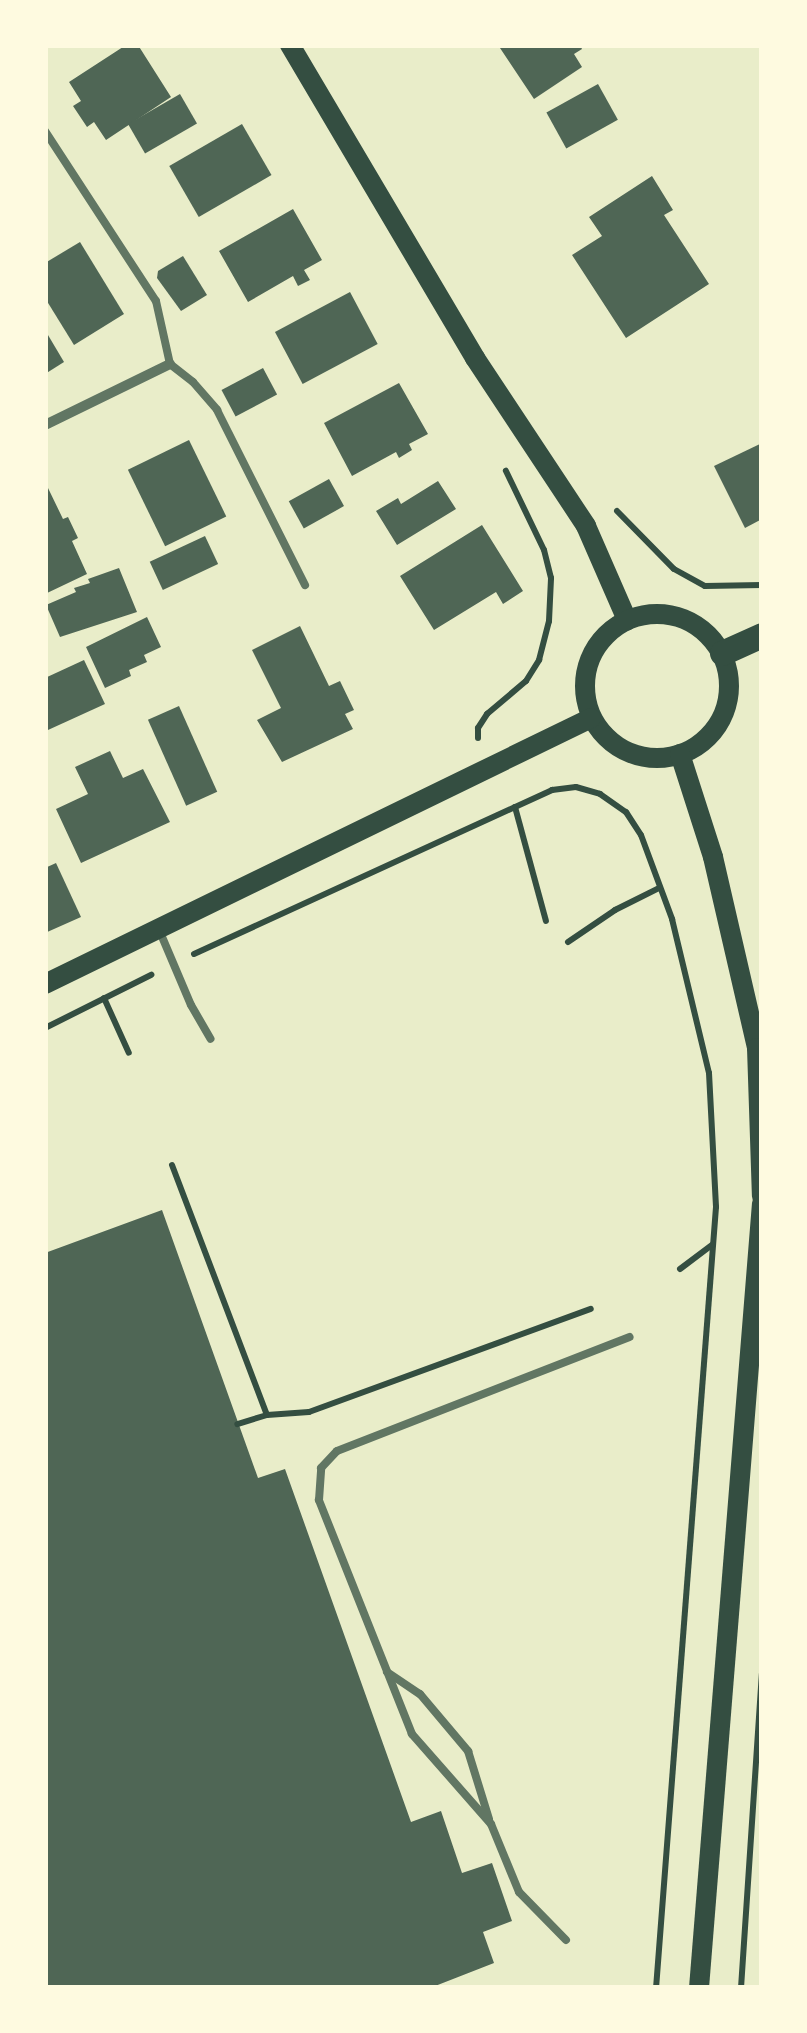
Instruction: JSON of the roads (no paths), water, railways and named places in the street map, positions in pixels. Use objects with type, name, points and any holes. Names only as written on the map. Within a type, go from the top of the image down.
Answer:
[{"type":"main road","points":[[290,45],[475,358],[586,526],[626,620]]},
{"type":"main road","points":[[648,613],[691,622],[709,635],[722,653],[730,677],[728,702],[718,724],[702,743],[680,754],[659,758],[620,748],[592,718],[584,696],[593,651],[607,632],[626,620],[648,613]]},
{"type":"main road","points":[[722,653],[762,635]]},
{"type":"main road","points":[[45,984],[592,718]]},
{"type":"main road","points":[[680,754],[713,856],[757,1048],[762,1196]]},
{"type":"main road","points":[[699,1988],[762,1204]]},
{"type":"street","points":[[45,425],[170,364]]},
{"type":"lane","points":[[45,131],[156,301],[170,364],[193,382],[217,410],[305,585]]},
{"type":"lane","points":[[158,928],[211,1039]]},
{"type":"lane","points":[[491,1824],[412,1734],[319,1500],[321,1468],[337,1451],[630,1337]]},
{"type":"lane","points":[[388,1672],[420,1694],[468,1751],[491,1824],[519,1892],[566,1940]]}]
